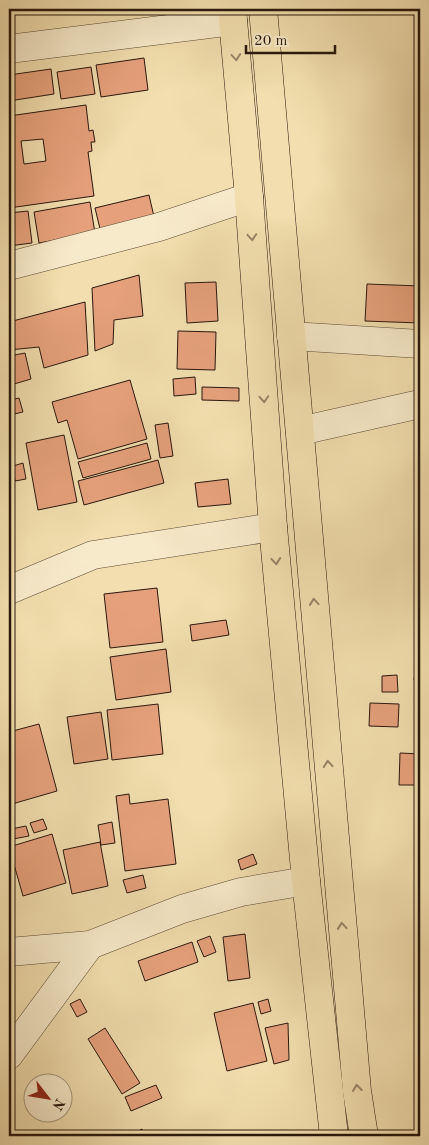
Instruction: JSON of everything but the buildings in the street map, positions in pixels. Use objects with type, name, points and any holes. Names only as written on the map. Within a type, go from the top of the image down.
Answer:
[{"type":"main road","points":[[263,9],[357,1091],[364,1136]]},
{"type":"main road","points":[[232,15],[249,197],[273,527],[306,882],[334,1136]]},
{"type":"street","points":[[9,49],[232,15]]},
{"type":"street","points":[[9,266],[159,227],[249,197]]},
{"type":"street","points":[[292,336],[420,344]]},
{"type":"street","points":[[300,431],[420,404]]},
{"type":"street","points":[[9,590],[92,555],[273,527]]},
{"type":"street","points":[[9,952],[90,944],[182,909],[241,892],[306,882]]},
{"type":"street","points":[[9,1055],[90,944]]}]
